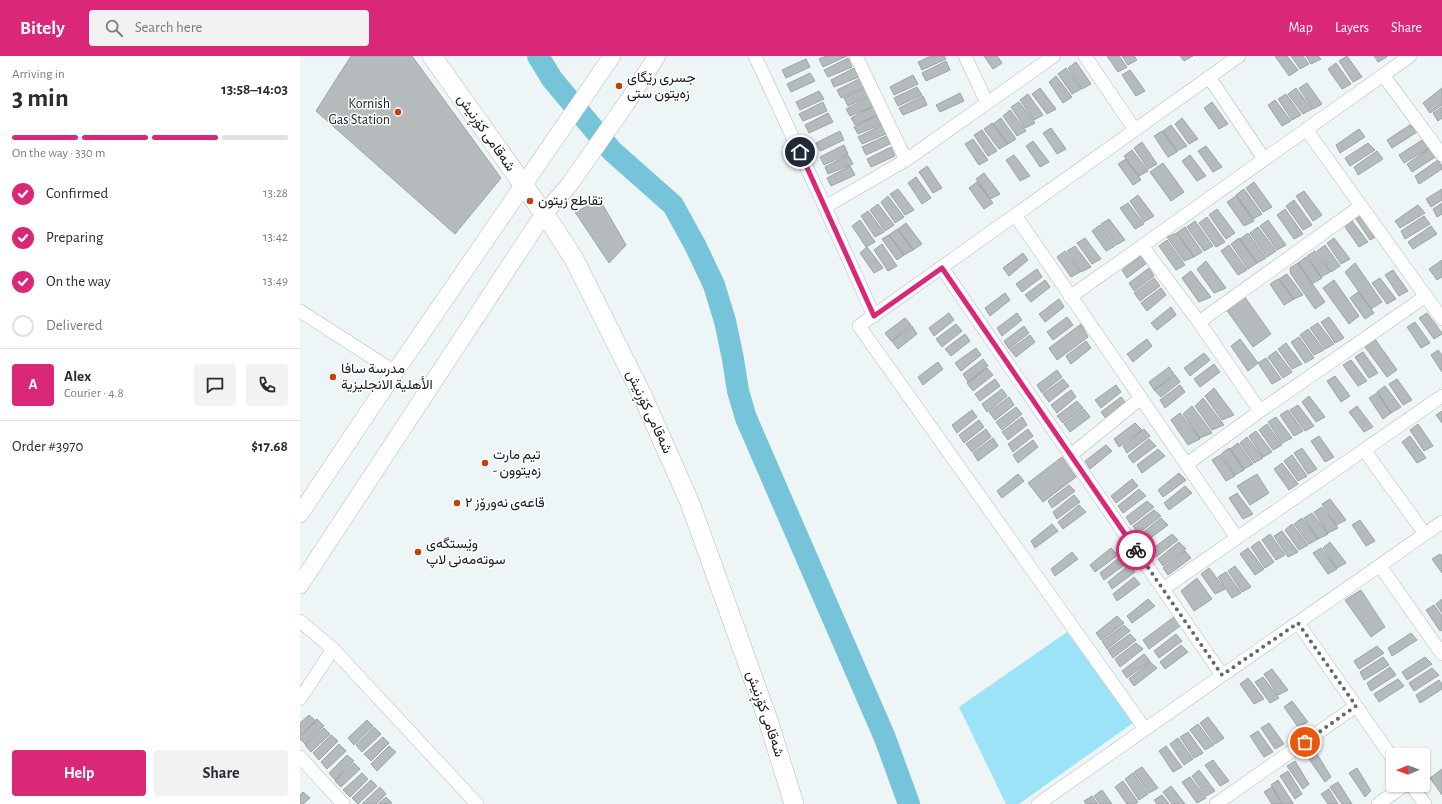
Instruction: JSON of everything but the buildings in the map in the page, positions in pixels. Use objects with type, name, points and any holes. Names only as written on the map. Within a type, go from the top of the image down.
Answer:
[{"type":"main road","name":"شەقامی کۆڕنیش","points":[[432,56],[564,243],[583,276],[643,397],[668,450],[690,503],[768,720],[794,804]]},
{"type":"street","points":[[300,514],[395,372],[612,56]]},
{"type":"street","points":[[300,586],[543,215],[569,185],[628,101],[657,56]]},
{"type":"street","points":[[755,56],[874,316]]},
{"type":"street","points":[[856,56],[906,160]]},
{"type":"street","points":[[965,56],[987,103]]},
{"type":"street","points":[[825,207],[906,160],[1054,56]]},
{"type":"street","points":[[1085,56],[1135,130]]},
{"type":"street","points":[[1146,728],[859,326],[1240,56]]},
{"type":"street","points":[[1070,297],[1410,56]]},
{"type":"street","points":[[1383,75],[1442,156]]},
{"type":"street","points":[[1209,77],[1264,159]]},
{"type":"street","points":[[1306,129],[1442,318]]},
{"type":"street","points":[[1199,322],[1361,206]]},
{"type":"street","points":[[1015,215],[1237,538]]},
{"type":"street","points":[[1142,246],[1199,322],[1260,410]]},
{"type":"street","points":[[942,268],[1222,675]]},
{"type":"street","points":[[1186,464],[1260,410],[1426,296]]},
{"type":"street","points":[[300,311],[395,372]]},
{"type":"street","points":[[1163,589],[1442,396]]},
{"type":"street","points":[[1071,455],[1140,398]]},
{"type":"street","points":[[1364,450],[1425,534]]},
{"type":"street","points":[[1038,804],[1442,522]]},
{"type":"street","points":[[1380,566],[1441,649]]},
{"type":"street","points":[[300,621],[333,649],[477,804]]},
{"type":"street","points":[[1298,623],[1386,749]]},
{"type":"street","points":[[300,699],[333,649]]},
{"type":"street","points":[[1216,804],[1356,706]]},
{"type":"street","points":[[300,757],[343,804]]},
{"type":"street","points":[[1378,804],[1395,792]]},
{"type":"street","points":[[1416,792],[1425,804]]},
{"type":"shaded area","points":[[1067,632],[1133,723],[1019,804],[1006,804],[959,707]]},
{"type":"waterway","points":[[538,56],[552,79],[612,151],[673,205],[695,245],[714,285],[725,321],[738,391],[746,418],[885,738],[909,804]]},
{"type":"way so far","points":[[1136,550],[1222,675],[1298,623],[1356,706],[1305,742]]},
{"type":"place","name":"جسری رێگای زەیتون ستی","points":[[619,86]]},
{"type":"place","name":"Kornish Gas Station","points":[[398,112]]},
{"type":"place","name":"تقاطع زيتون","points":[[530,201]]},
{"type":"place","name":"مدرسة سافا الأهلية الانجليزية","points":[[333,377]]},
{"type":"place","name":"تیم مارت - زەیتوون","points":[[485,463]]},
{"type":"place","name":"قاعەی نەورۆز ٢","points":[[457,503]]},
{"type":"place","name":"وێستگەی سوتەمەنی لاپ","points":[[418,552]]},
{"type":"route","points":[[800,152],[874,316],[942,268],[1136,550]]}]
